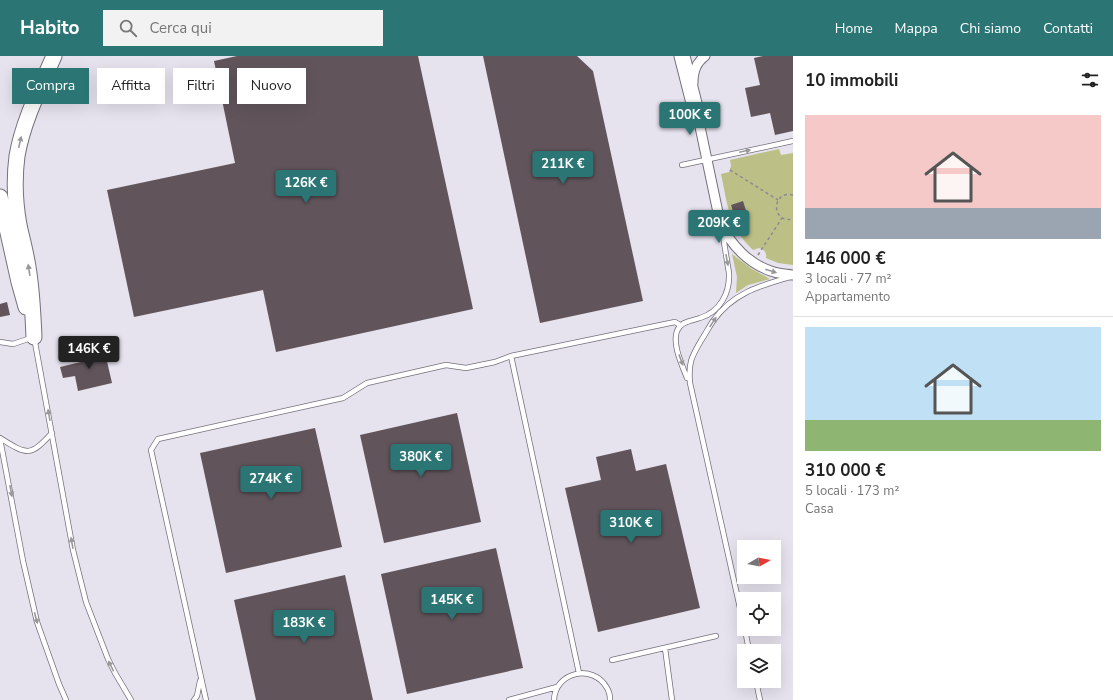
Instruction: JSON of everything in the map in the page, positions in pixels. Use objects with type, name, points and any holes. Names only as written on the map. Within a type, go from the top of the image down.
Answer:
[{"type":"highway","points":[[34,337],[31,287],[16,202],[16,167],[19,145],[34,100],[54,56]]},
{"type":"highway","points":[[682,56],[695,107]]},
{"type":"highway","points":[[0,197],[19,282],[34,337]]},
{"type":"street","points":[[705,56],[698,62],[693,73],[693,85],[695,107],[720,222],[728,238],[745,256],[763,268],[793,275]]},
{"type":"lane","points":[[682,165],[793,141]]},
{"type":"lane","points":[[690,383],[680,359],[676,336],[680,326],[688,321],[700,319],[709,315],[721,303],[728,292],[730,280],[720,222]]},
{"type":"lane","points":[[737,596],[690,383],[689,368],[692,356],[720,312],[736,298],[746,292],[793,275]]},
{"type":"lane","points":[[206,700],[151,450],[158,439],[343,398],[367,383],[446,365],[466,368],[495,362],[511,356],[675,322],[680,326]]},
{"type":"lane","points":[[0,342],[13,344],[34,337],[73,550],[86,602],[108,659],[131,700]]},
{"type":"lane","points":[[511,356],[579,673]]},
{"type":"lane","points":[[0,439],[18,449],[29,451],[39,446],[52,433]]},
{"type":"lane","points":[[0,439],[23,561],[37,622],[66,700]]},
{"type":"lane","points":[[612,660],[716,636]]},
{"type":"lane","points":[[665,648],[672,700]]},
{"type":"lane","points":[[554,700],[557,687],[563,680],[570,675],[579,673],[590,674],[600,679],[607,688],[610,700]]},
{"type":"lane","points":[[194,700],[199,687],[200,677]]},
{"type":"lane","points":[[509,700],[557,687]]},
{"type":"lane","points":[[757,688],[760,700]]},
{"type":"path","points":[[730,170],[778,200]]},
{"type":"path","points":[[793,195],[788,194],[784,196],[778,200],[776,204],[779,216],[786,220],[793,219]]},
{"type":"path","points":[[758,255],[782,218]]},
{"type":"green space","points":[[779,149],[781,155],[793,153],[793,265],[778,263],[766,258],[766,253],[764,250],[759,248],[753,250],[745,241],[738,232],[730,215],[721,174],[729,172],[731,166],[730,160]]},
{"type":"green space","points":[[732,254],[752,269],[770,279],[748,285],[736,293],[737,277]]},
{"type":"building","points":[[237,56],[418,56],[473,309],[276,352],[263,290],[134,317],[107,190],[235,163],[223,104],[229,104],[229,68],[215,68],[214,61]]},
{"type":"building","points":[[483,56],[577,56],[593,71],[643,301],[540,323]]},
{"type":"building","points":[[763,56],[793,56],[793,131],[775,135],[770,113],[751,117],[745,88],[760,85],[754,58]]},
{"type":"building","points":[[743,201],[749,220],[737,224],[731,205]]},
{"type":"building","points":[[7,302],[10,315],[0,317],[0,304]]},
{"type":"building","points":[[95,341],[96,349],[93,349],[95,359],[106,357],[112,383],[78,391],[75,376],[63,378],[60,367],[85,361],[81,344]]},
{"type":"building","points":[[457,413],[481,522],[384,543],[360,435]]},
{"type":"building","points":[[315,428],[342,547],[226,573],[200,453]]},
{"type":"building","points":[[631,449],[636,471],[666,464],[700,608],[598,632],[565,488],[601,480],[596,457]]},
{"type":"building","points":[[496,548],[523,668],[407,694],[381,574]]},
{"type":"building","points":[[345,575],[373,700],[256,700],[234,600]]}]
